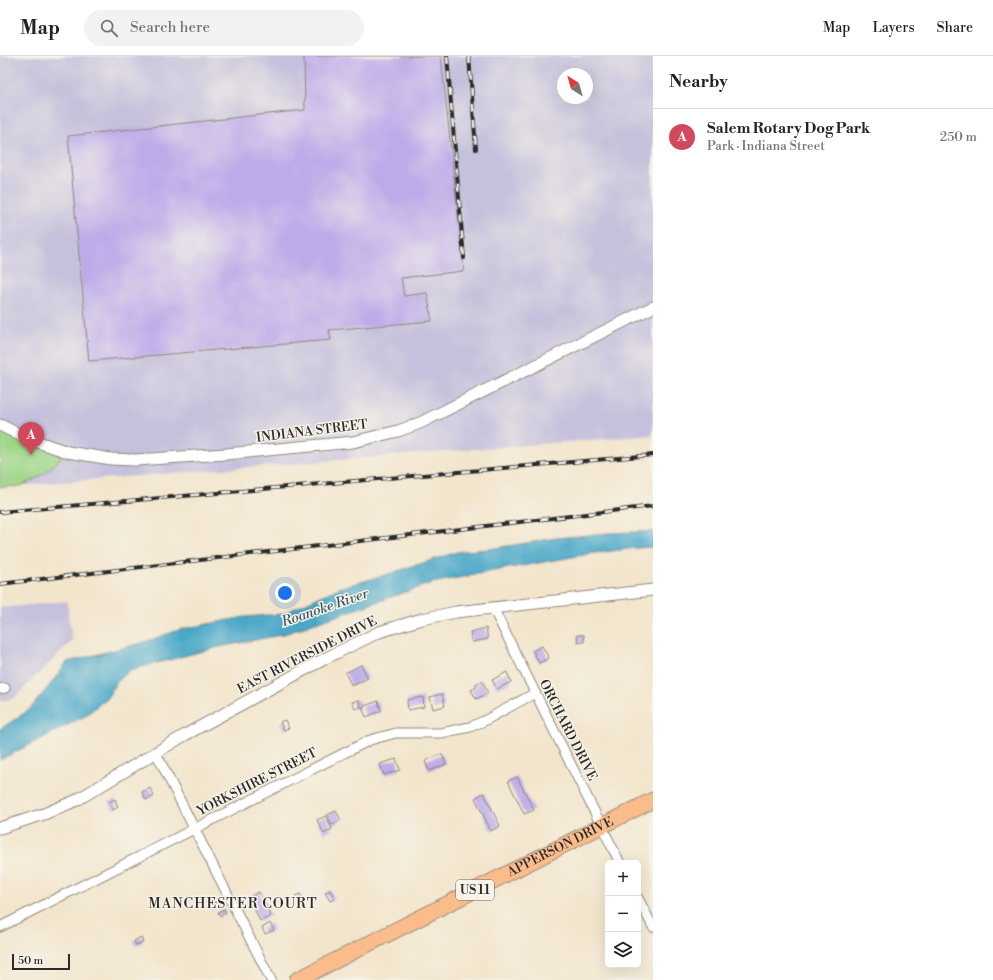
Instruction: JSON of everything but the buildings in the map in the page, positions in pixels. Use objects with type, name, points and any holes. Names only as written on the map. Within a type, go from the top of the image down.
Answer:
[{"type":"main road","name":"APPERSON DRIVE","points":[[297,980],[653,800]]},
{"type":"street","name":"INDIANA STREET","points":[[0,425],[26,438],[68,452],[111,459],[162,459],[353,442],[398,431],[420,423],[653,307]]},
{"type":"street","name":"EAST RIVERSIDE DRIVE","points":[[0,828],[37,816],[72,802],[185,735],[333,654],[368,637],[402,624],[456,612],[653,590]]},
{"type":"street","name":"ORCHARD DRIVE","points":[[493,608],[618,860]]},
{"type":"street","name":"YORKSHIRE STREET","points":[[0,927],[370,740],[396,733],[441,733],[470,727],[535,694]]},
{"type":"street","points":[[156,753],[271,980]]},
{"type":"street","points":[[641,904],[653,927]]},
{"type":"shaded area","points":[[0,56],[653,56],[653,435],[0,487]]},
{"type":"shaded area","points":[[67,601],[72,641],[13,699],[0,701],[0,608]]},
{"type":"green space","points":[[0,425],[63,451],[60,459],[45,473],[28,483],[20,486],[0,487]]},
{"type":"water","name":"Roanoke River","points":[[653,531],[653,547],[595,553],[432,583],[281,635],[219,647],[130,670],[116,683],[107,698],[85,716],[0,760],[0,729],[29,710],[67,662],[142,643],[181,629],[245,617],[282,614],[339,588],[457,552],[496,548],[556,538]]},
{"type":"railway","points":[[447,56],[464,258]]},
{"type":"railway","points":[[469,56],[476,149]]},
{"type":"railway","points":[[0,512],[653,455]]},
{"type":"railway","points":[[0,584],[653,506]]},
{"type":"place","name":"Salem Rotary Dog Park","points":[[31,455]]},
{"type":"district","name":"MANCHESTER COURT","points":[[233,904]]}]
